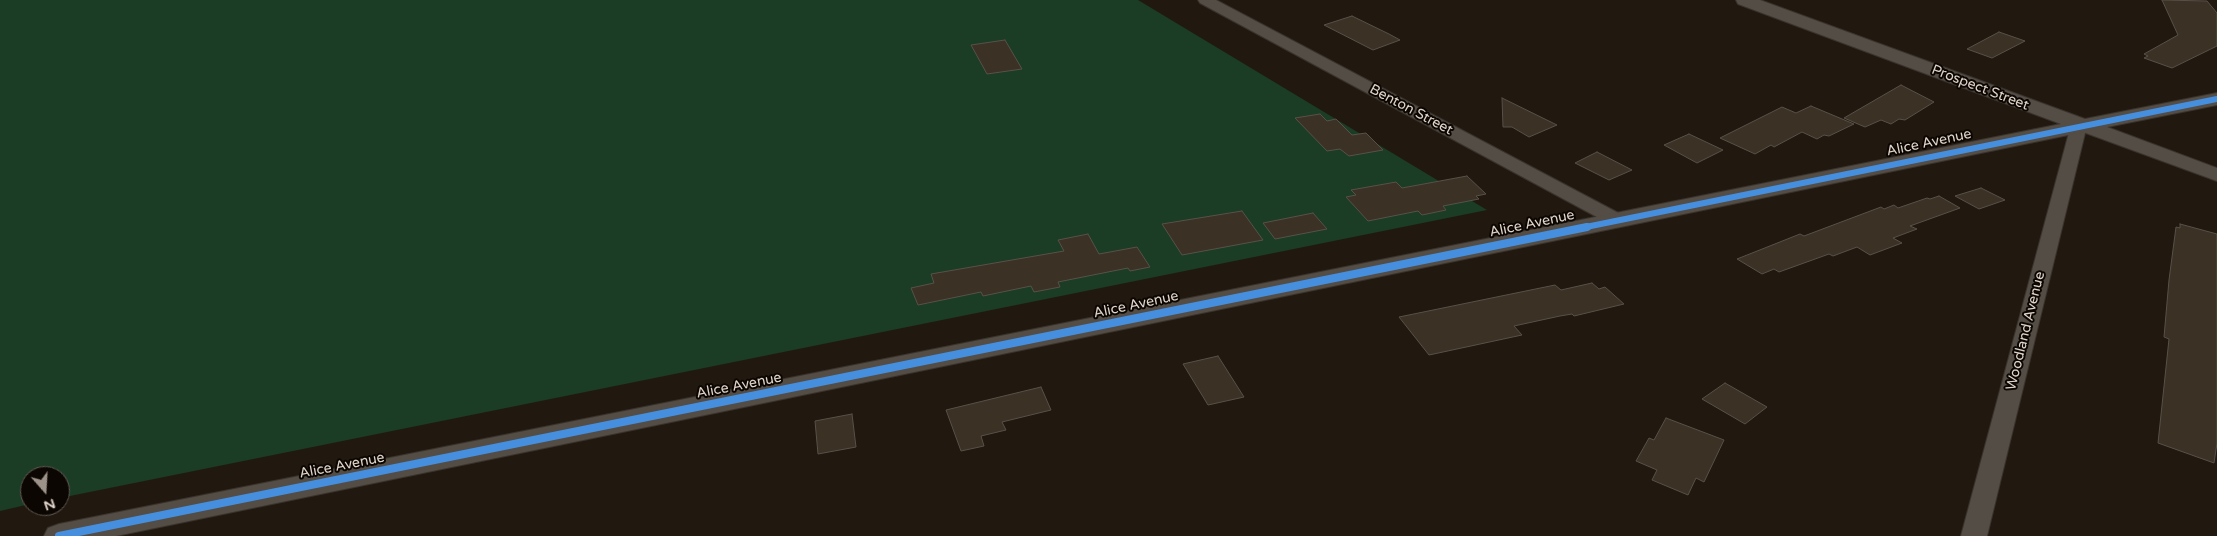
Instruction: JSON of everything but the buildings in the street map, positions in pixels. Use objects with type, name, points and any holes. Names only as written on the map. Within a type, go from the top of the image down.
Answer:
[{"type":"street","name":"Benton Street","points":[[1205,0],[1617,220]]},
{"type":"street","name":"Prospect Street","points":[[1744,0],[2079,126],[2217,175]]},
{"type":"street","name":"Alice Avenue","points":[[59,536],[2217,98]]},
{"type":"street","name":"Woodland Avenue","points":[[1974,536],[2079,126]]},
{"type":"green space","points":[[0,0],[1138,0],[1487,210],[70,496],[70,466],[20,466],[20,506],[0,511]]},
{"type":"cycle path","points":[[59,536],[2217,99]]}]
